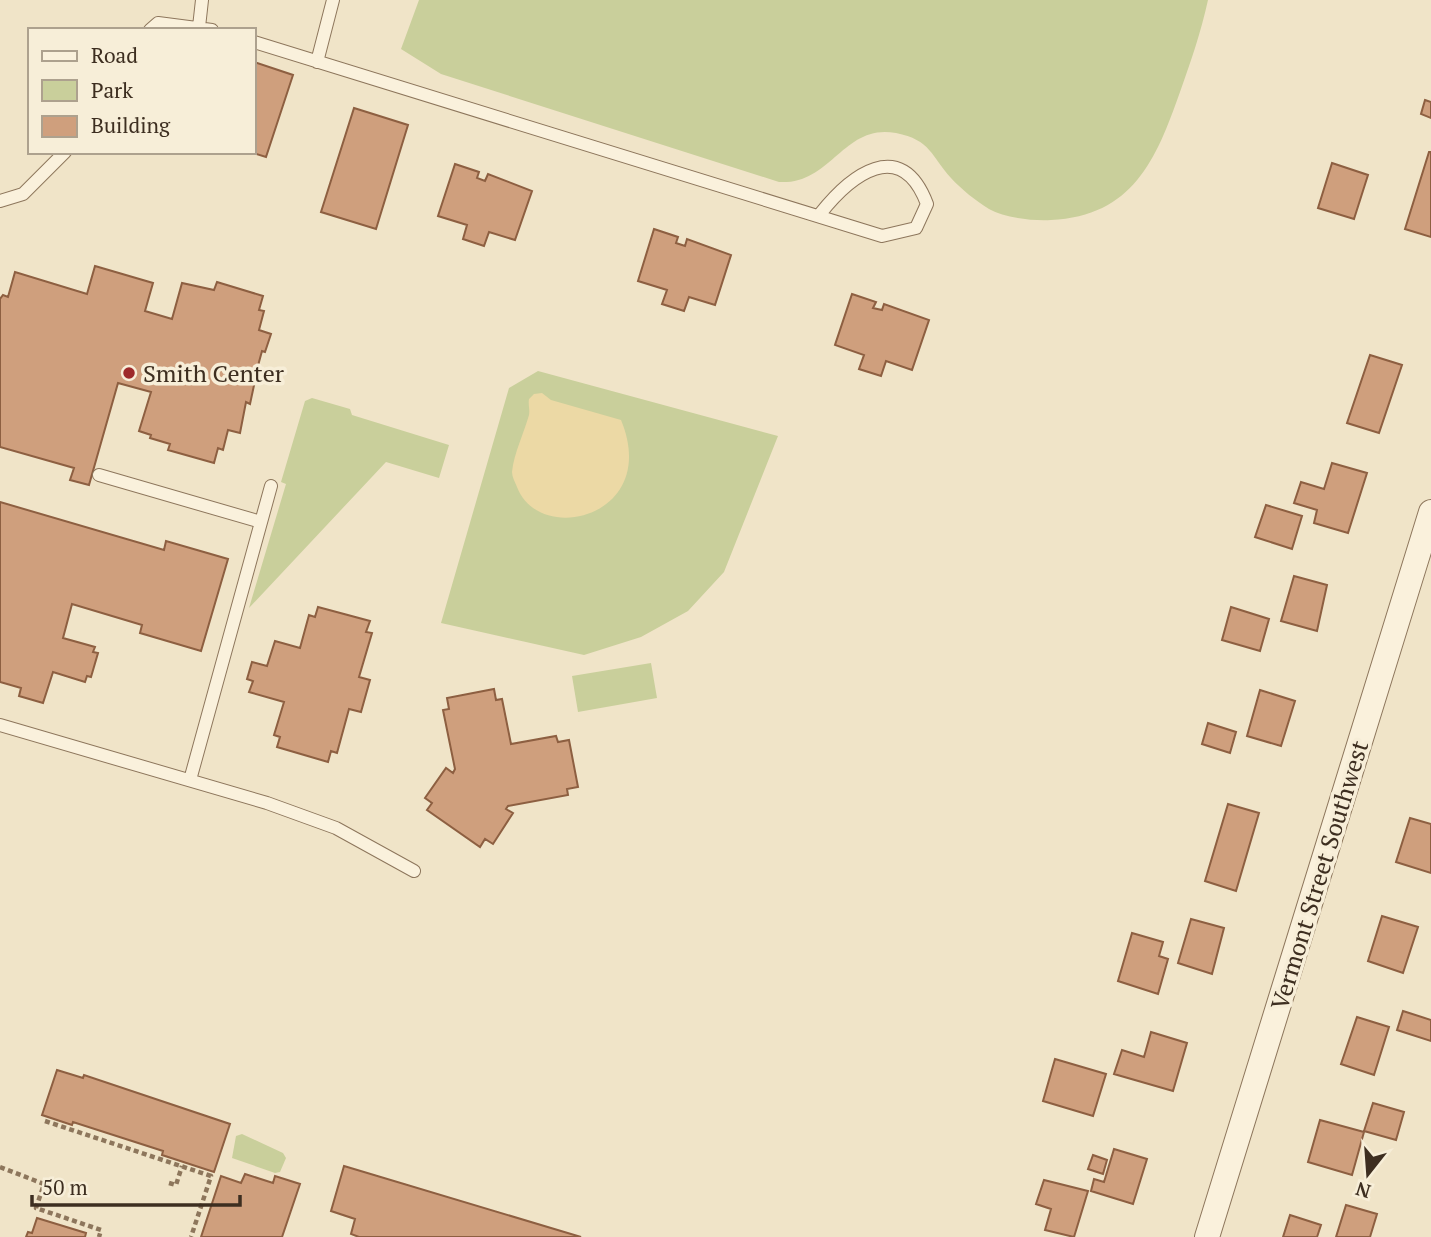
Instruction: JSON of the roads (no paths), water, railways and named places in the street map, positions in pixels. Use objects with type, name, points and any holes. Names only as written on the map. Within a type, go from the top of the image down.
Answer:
[{"type":"street","name":"Vermont Street Southwest","points":[[1207,1237],[1431,512]]},
{"type":"lane","points":[[152,28],[158,23],[206,28],[202,0]]},
{"type":"lane","points":[[317,62],[333,0]]},
{"type":"lane","points":[[256,43],[882,236],[916,228],[926,204],[920,185],[906,172],[882,167],[855,176],[820,215]]},
{"type":"lane","points":[[0,201],[23,194],[63,154]]},
{"type":"lane","points":[[99,475],[261,522]]},
{"type":"lane","points":[[190,780],[271,486]]},
{"type":"lane","points":[[0,725],[190,780],[337,828],[414,871]]},
{"type":"place","name":"Smith Center","points":[[129,373]]}]
